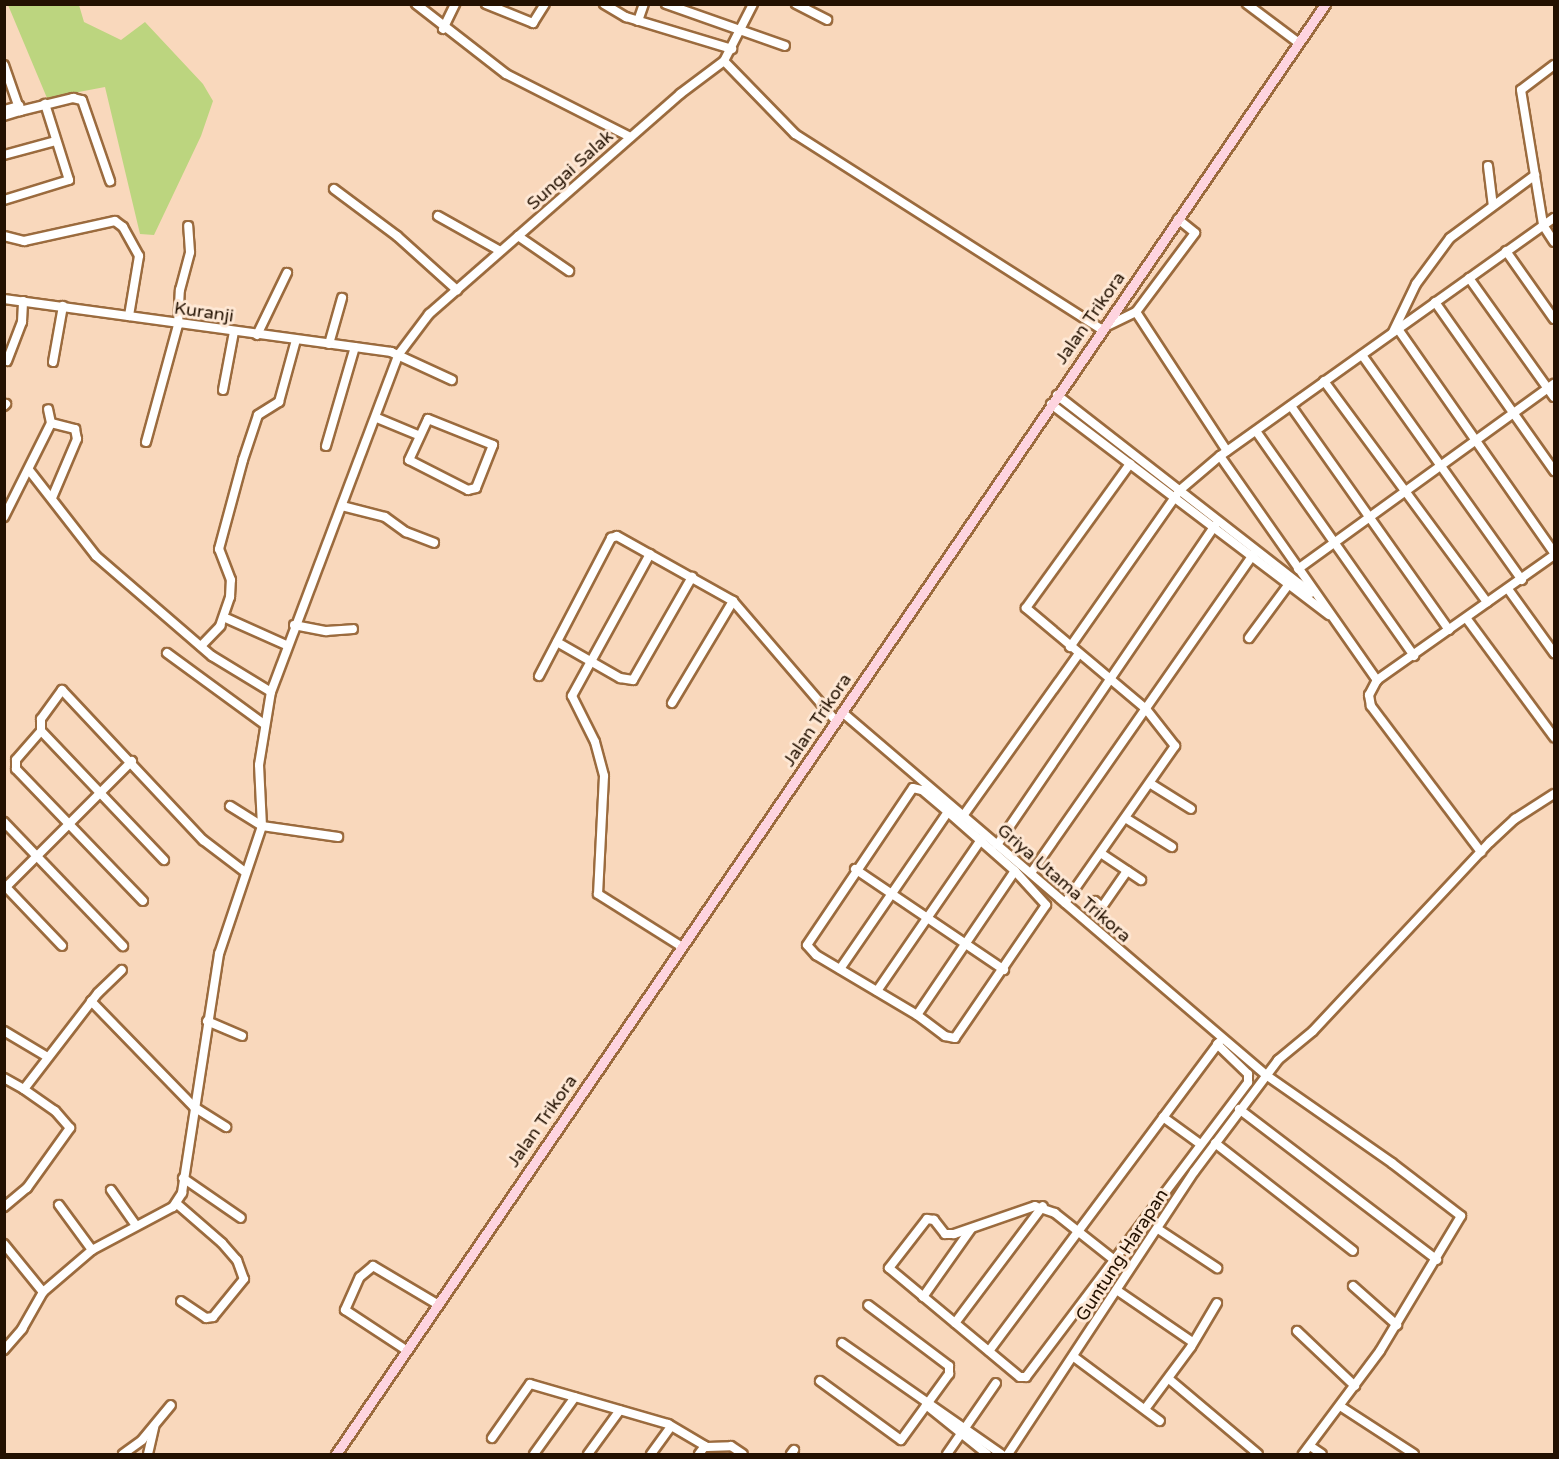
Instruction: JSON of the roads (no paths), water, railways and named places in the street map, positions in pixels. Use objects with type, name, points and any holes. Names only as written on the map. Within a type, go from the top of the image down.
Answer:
[{"type":"main road","name":"Jalan Trikora","points":[[336,1455],[1101,329],[1325,4]]},
{"type":"street","points":[[416,4],[443,29],[506,74],[630,137]]},
{"type":"street","points":[[443,29],[455,4]]},
{"type":"street","points":[[486,4],[533,23],[545,4]]},
{"type":"street","points":[[604,4],[638,21],[666,26],[732,49]]},
{"type":"street","points":[[638,21],[644,4]]},
{"type":"street","points":[[666,4],[785,46]]},
{"type":"street","name":"Sungai Salak","points":[[262,826],[259,765],[271,692],[286,645],[377,418],[399,354],[429,314],[630,137],[724,61],[753,4]]},
{"type":"street","points":[[796,4],[827,20]]},
{"type":"street","points":[[1247,4],[1299,43]]},
{"type":"street","points":[[724,61],[795,134],[1101,329],[1136,312],[1195,232],[1178,219]]},
{"type":"street","points":[[4,65],[19,108]]},
{"type":"street","points":[[1554,65],[1521,90],[1543,225],[1554,242]]},
{"type":"street","points":[[4,110],[73,98],[84,102],[110,181]]},
{"type":"street","points":[[4,200],[69,180],[45,104]]},
{"type":"street","points":[[4,116],[19,108]]},
{"type":"street","points":[[4,155],[56,141]]},
{"type":"street","points":[[1488,166],[1493,205]]},
{"type":"street","points":[[1395,330],[1416,284],[1450,238],[1535,175]]},
{"type":"street","points":[[334,189],[397,236],[457,290]]},
{"type":"street","points":[[438,216],[500,251]]},
{"type":"street","points":[[1070,647],[1178,492],[1223,453],[1554,218]]},
{"type":"street","points":[[4,236],[24,241],[115,221],[123,227],[139,256],[129,316]]},
{"type":"street","points":[[146,442],[178,325],[180,290],[190,252],[188,226]]},
{"type":"street","points":[[518,236],[569,271]]},
{"type":"street","points":[[1506,251],[1554,319]]},
{"type":"street","points":[[257,335],[287,273]]},
{"type":"street","points":[[1469,278],[1551,386],[1554,397]]},
{"type":"street","points":[[329,344],[342,298]]},
{"type":"street","name":"Kuranji","points":[[4,299],[399,354],[452,380]]},
{"type":"street","points":[[7,361],[21,322],[23,301]]},
{"type":"street","points":[[1435,302],[1554,471]]},
{"type":"street","points":[[53,362],[63,306]]},
{"type":"street","points":[[1136,312],[1298,569],[1377,680]]},
{"type":"street","points":[[1395,330],[1477,441],[1554,554],[1522,580],[1377,680],[1369,695],[1371,705],[1481,852]]},
{"type":"street","points":[[224,390],[234,332]]},
{"type":"street","points":[[201,646],[220,626],[230,597],[231,580],[219,549],[243,460],[258,415],[279,402],[296,339]]},
{"type":"street","points":[[326,446],[355,347]]},
{"type":"street","points":[[1362,355],[1522,580]]},
{"type":"street","points":[[1324,381],[1487,602]]},
{"type":"street","points":[[1298,569],[1335,545],[1551,386]]},
{"type":"street","points":[[1057,395],[1324,605]]},
{"type":"street","points":[[1051,404],[1130,464],[1178,492],[1215,525],[1337,621]]},
{"type":"street","points":[[1291,406],[1449,630]]},
{"type":"street","points":[[4,516],[51,423],[48,409]]},
{"type":"street","points":[[377,418],[418,435]]},
{"type":"street","points":[[428,420],[493,445],[476,488],[468,490],[409,461],[418,435],[428,420]]},
{"type":"street","points":[[51,423],[75,429],[77,439],[52,498]]},
{"type":"street","points":[[1256,431],[1414,656]]},
{"type":"street","points":[[1065,903],[1127,819],[1176,743],[1146,709],[1078,655],[1026,608],[1130,464]]},
{"type":"street","points":[[28,470],[96,556],[201,646],[271,692]]},
{"type":"street","points":[[342,506],[385,518],[406,532],[434,543]]},
{"type":"street","points":[[997,845],[1215,525]]},
{"type":"street","points":[[539,676],[612,537],[624,538],[733,600],[836,721]]},
{"type":"street","points":[[650,554],[572,696],[595,742],[604,776],[598,894],[682,947]]},
{"type":"street","points":[[1031,873],[1253,555]]},
{"type":"street","points":[[557,642],[620,678],[630,681],[636,678],[692,577]]},
{"type":"street","points":[[1249,638],[1289,584]]},
{"type":"street","points":[[1508,589],[1554,653]]},
{"type":"street","points":[[672,703],[733,600]]},
{"type":"street","points":[[228,618],[286,645]]},
{"type":"street","points":[[1467,619],[1554,737]]},
{"type":"street","points":[[294,625],[326,630],[353,629]]},
{"type":"street","points":[[167,653],[264,724]]},
{"type":"street","points":[[963,816],[1078,655]]},
{"type":"street","points":[[143,901],[15,766],[41,731],[41,719],[62,690],[132,761],[203,840],[245,872]]},
{"type":"street","name":"Griya Utama Trikora","points":[[842,712],[963,816],[983,837],[997,845],[1031,873],[1219,1041],[1392,1163],[1461,1216],[1437,1260]]},
{"type":"street","points":[[41,731],[164,860]]},
{"type":"street","points":[[62,946],[5,887],[67,822],[132,761]]},
{"type":"street","points":[[1151,784],[1191,809]]},
{"type":"street","points":[[913,788],[922,790],[983,837],[1045,901],[1047,908],[955,1038],[945,1036],[917,1015],[810,950],[807,942],[855,869],[913,788]]},
{"type":"street","name":"Guntung Harapan","points":[[1008,1455],[1215,1143],[1266,1075],[1313,1031],[1481,852],[1515,819],[1554,794]]},
{"type":"street","points":[[230,806],[262,826],[338,837]]},
{"type":"street","points":[[840,969],[948,812]]},
{"type":"street","points":[[1127,819],[1172,847]]},
{"type":"street","points":[[4,822],[123,945]]},
{"type":"street","points":[[4,1350],[22,1329],[44,1292],[92,1250],[135,1224],[159,1216],[176,1203],[182,1193],[207,1021],[224,931],[262,826]]},
{"type":"street","points":[[878,992],[983,837]]},
{"type":"street","points":[[1102,854],[1141,880]]},
{"type":"street","points":[[855,869],[1004,970]]},
{"type":"street","points":[[917,1015],[1015,871]]},
{"type":"street","points":[[1095,901],[1102,907],[1127,871]]},
{"type":"street","points":[[24,1089],[46,1056],[92,1001],[122,970]]},
{"type":"street","points":[[92,1001],[194,1107],[226,1127]]},
{"type":"street","points":[[207,1021],[242,1036]]},
{"type":"street","points":[[4,1031],[46,1056]]},
{"type":"street","points":[[988,1351],[1078,1231],[1163,1117],[1219,1041],[1250,1078],[1026,1377],[1020,1377],[988,1351],[955,1323],[923,1298],[890,1270],[892,1263],[927,1219],[934,1220],[947,1235],[971,1229],[1027,1207],[1043,1206],[1078,1231],[1113,1259]]},
{"type":"street","points":[[4,1078],[56,1111],[70,1128],[27,1188],[4,1207]]},
{"type":"street","points":[[1239,1109],[1437,1260],[1397,1325],[1304,1455]]},
{"type":"street","points":[[1163,1117],[1200,1144]]},
{"type":"street","points":[[1215,1143],[1353,1251]]},
{"type":"street","points":[[183,1178],[241,1218]]},
{"type":"street","points":[[111,1190],[135,1224]]},
{"type":"street","points":[[176,1203],[222,1242],[237,1260],[244,1279],[213,1317],[206,1318],[181,1301]]},
{"type":"street","points":[[59,1205],[92,1250]]},
{"type":"street","points":[[955,1323],[1043,1206]]},
{"type":"street","points":[[923,1298],[971,1229]]},
{"type":"street","points":[[1158,1229],[1218,1268]]},
{"type":"street","points":[[4,1244],[44,1292]]},
{"type":"street","points":[[406,1350],[345,1310],[360,1277],[373,1266],[437,1304]]},
{"type":"street","points":[[1353,1287],[1397,1325]]},
{"type":"street","points":[[1118,1292],[1191,1341]]},
{"type":"street","points":[[1145,1408],[1169,1379],[1217,1303]]},
{"type":"street","points":[[820,1381],[896,1439],[902,1438],[949,1374],[949,1366],[868,1305]]},
{"type":"street","points":[[1297,1331],[1354,1386]]},
{"type":"street","points":[[842,1343],[963,1431],[1001,1455]]},
{"type":"street","points":[[1074,1357],[1160,1421]]},
{"type":"street","points":[[1169,1379],[1258,1455]]},
{"type":"street","points":[[947,1455],[996,1383]]},
{"type":"street","points":[[492,1438],[530,1384],[671,1426],[705,1446],[731,1446],[743,1455]]},
{"type":"street","points":[[534,1455],[576,1397]]},
{"type":"street","points":[[123,1455],[155,1425],[171,1405]]},
{"type":"street","points":[[1340,1406],[1414,1455]]},
{"type":"street","points":[[588,1455],[620,1410]]},
{"type":"street","points":[[148,1455],[155,1425]]},
{"type":"street","points":[[651,1455],[671,1426]]},
{"type":"street","points":[[963,1431],[987,1455]]},
{"type":"street","points":[[699,1455],[705,1446]]},
{"type":"street","points":[[1310,1446],[1322,1455]]}]
